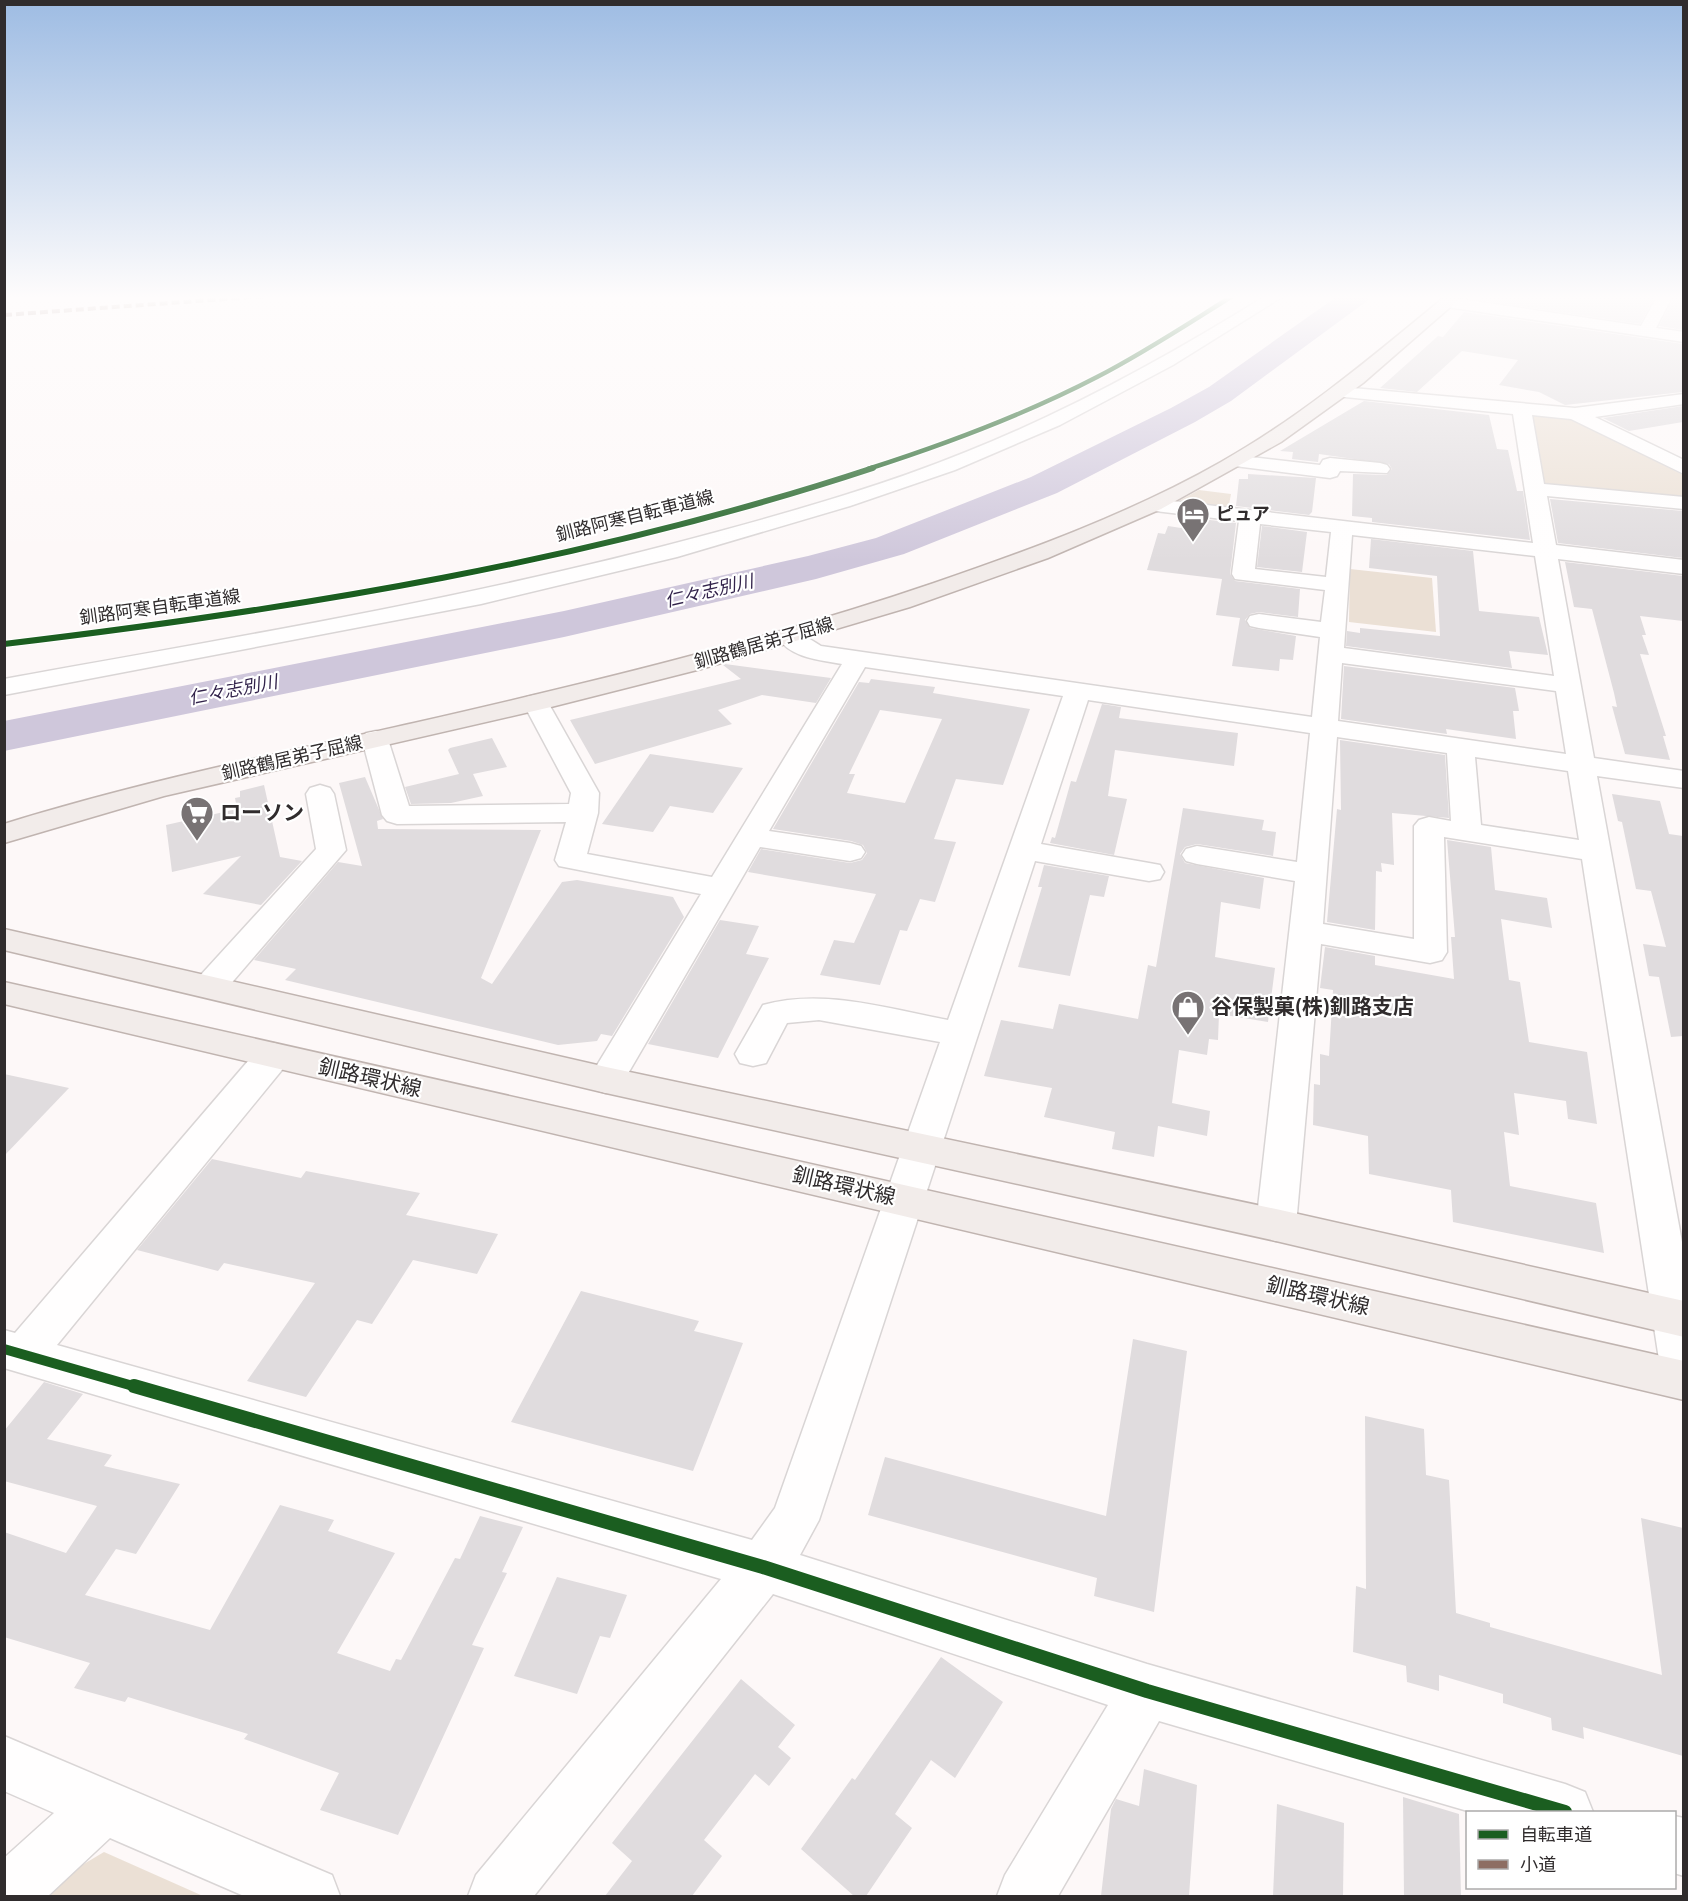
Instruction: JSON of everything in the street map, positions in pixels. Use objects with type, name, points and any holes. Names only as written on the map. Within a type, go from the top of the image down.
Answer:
[{"type":"main road","name":"釧路鶴居弟子屈線","points":[[4,834],[65,814],[175,785],[536,703],[790,638],[911,599],[1051,550],[1155,505],[1234,461],[1351,384]]},
{"type":"main road","points":[[4,939],[606,1080],[1276,1225],[1679,1318]]},
{"type":"main road","name":"釧路環状線","points":[[4,993],[1683,1380]]},
{"type":"street","points":[[4,687],[481,598],[676,552],[888,489],[975,456],[1130,384]]},
{"type":"street","points":[[1341,392],[1575,414],[1683,399]]},
{"type":"street","points":[[1522,410],[1567,685],[1679,1318],[1683,1380]]},
{"type":"street","points":[[1575,414],[1680,464]]},
{"type":"street","points":[[1234,461],[1331,481],[1330,464],[1380,469]]},
{"type":"street","points":[[1535,489],[1683,503]]},
{"type":"street","points":[[1155,505],[1683,567]]},
{"type":"street","points":[[1250,516],[1243,574],[1337,585]]},
{"type":"street","points":[[1276,1225],[1306,931],[1342,527]]},
{"type":"street","points":[[1259,621],[1331,642],[1567,685]]},
{"type":"street","points":[[790,638],[814,652],[857,659],[1683,780]]},
{"type":"street","points":[[606,1080],[857,659]]},
{"type":"street","points":[[497,1896],[764,1567],[795,1520],[1078,692]]},
{"type":"street","points":[[536,703],[585,793],[583,813],[570,860],[721,888]]},
{"type":"street","points":[[376,739],[397,815],[583,813]]},
{"type":"street","points":[[1460,747],[1467,832]]},
{"type":"street","points":[[210,986],[331,850],[320,794]]},
{"type":"street","points":[[1306,931],[1431,952],[1429,826],[1597,852]]},
{"type":"street","points":[[751,837],[849,852]]},
{"type":"street","points":[[1024,850],[1149,872]]},
{"type":"street","points":[[1197,855],[1311,874]]},
{"type":"street","points":[[753,1054],[775,1013],[819,1008],[961,1034]]},
{"type":"street","points":[[273,1056],[14,1352],[764,1567],[1147,1691],[1562,1811]]},
{"type":"street","points":[[1026,1896],[1147,1691]]},
{"type":"street","points":[[4,1763],[311,1896]]},
{"type":"street","points":[[6,1896],[102,1807]]},
{"type":"shaded area","points":[[1532,416],[1574,419],[1683,475],[1683,500],[1545,487]]},
{"type":"shaded area","points":[[1199,490],[1231,494],[1228,510],[1173,504]]},
{"type":"shaded area","points":[[1350,569],[1432,578],[1436,632],[1349,622]]},
{"type":"shaded area","points":[[104,1852],[203,1896],[43,1896],[67,1874]]},
{"type":"building","points":[[1385,384],[1426,384],[1417,392],[1380,388]]},
{"type":"building","points":[[1683,384],[1683,392],[1565,405],[1539,392],[1499,385]]},
{"type":"building","points":[[1364,401],[1489,415],[1497,449],[1508,450],[1517,491],[1523,491],[1530,540],[1372,522],[1372,518],[1352,516],[1353,474],[1387,475],[1392,469],[1389,464],[1319,454],[1318,462],[1292,459],[1293,452],[1280,451]]},
{"type":"building","points":[[1683,406],[1683,422],[1629,431],[1603,418]]},
{"type":"building","points":[[1248,474],[1316,478],[1312,512],[1309,515],[1236,506],[1239,479],[1248,479]]},
{"type":"building","points":[[1550,499],[1683,511],[1683,558],[1558,543]]},
{"type":"building","points":[[1184,517],[1236,523],[1230,574],[1235,581],[1300,589],[1298,617],[1259,612],[1250,614],[1245,620],[1250,628],[1296,636],[1293,660],[1280,659],[1279,671],[1232,666],[1240,618],[1216,615],[1222,579],[1147,570],[1158,533],[1165,534],[1168,526],[1181,528]]},
{"type":"building","points":[[1262,526],[1307,532],[1302,572],[1257,567]]},
{"type":"building","points":[[1371,539],[1473,551],[1479,611],[1539,617],[1548,655],[1509,651],[1512,668],[1346,646],[1347,631],[1360,633],[1360,628],[1440,636],[1437,576],[1369,568]]},
{"type":"building","points":[[1565,562],[1683,576],[1683,621],[1640,616],[1646,635],[1642,635],[1649,655],[1640,654],[1666,736],[1663,736],[1670,760],[1625,754],[1612,706],[1617,707],[1614,693],[1592,609],[1574,607]]},
{"type":"building","points":[[723,665],[831,678],[816,703],[762,695],[718,710],[732,724],[595,764],[570,720],[741,679]]},
{"type":"building","points":[[1344,666],[1515,688],[1519,711],[1513,711],[1516,739],[1446,729],[1447,734],[1341,719]]},
{"type":"building","points":[[871,679],[935,687],[933,693],[1030,709],[1003,785],[956,779],[934,839],[956,842],[935,902],[920,899],[907,931],[900,930],[880,985],[820,975],[834,940],[854,943],[876,894],[748,872],[761,849],[850,863],[862,860],[867,853],[863,845],[851,841],[773,829],[859,682],[869,683]],"holes":[[[880,710],[942,719],[905,803],[847,793],[855,774],[849,774]]]},
{"type":"building","points":[[1102,704],[1121,707],[1119,718],[1238,733],[1234,766],[1115,750],[1108,796],[1127,799],[1114,855],[1050,843],[1052,837],[1055,838],[1071,781],[1076,782]]},
{"type":"building","points":[[492,738],[507,767],[473,774],[483,796],[451,803],[411,804],[405,787],[459,774],[448,750],[450,748]]},
{"type":"building","points":[[1340,740],[1445,755],[1449,818],[1392,813],[1394,865],[1381,863],[1382,872],[1376,871],[1375,930],[1327,922],[1337,809],[1341,810]]},
{"type":"building","points":[[650,754],[743,768],[713,813],[670,806],[653,832],[602,824]]},
{"type":"building","points":[[365,777],[383,819],[377,821],[378,829],[541,830],[481,978],[492,984],[562,882],[577,880],[673,897],[684,917],[612,1036],[601,1034],[597,1041],[558,1045],[285,980],[296,969],[254,960],[338,862],[362,866],[339,783]]},
{"type":"building","points":[[264,785],[280,857],[302,861],[261,905],[203,894],[241,856],[172,872],[166,825],[237,809],[235,798],[240,797],[240,791]]},
{"type":"building","points":[[1612,794],[1660,801],[1669,834],[1683,836],[1683,1036],[1671,1037],[1659,977],[1649,976],[1643,944],[1666,947],[1651,891],[1636,889],[1622,822],[1618,821]]},
{"type":"building","points":[[1183,808],[1264,820],[1262,830],[1276,832],[1273,856],[1197,844],[1185,847],[1180,854],[1185,863],[1264,878],[1260,909],[1221,902],[1215,957],[1275,968],[1268,1022],[1219,1014],[1218,1040],[1209,1039],[1207,1055],[1179,1050],[1172,1103],[1210,1111],[1207,1136],[1158,1126],[1154,1157],[1112,1149],[1115,1132],[1044,1117],[1052,1088],[984,1076],[1001,1020],[1053,1029],[1059,1004],[1138,1019],[1148,965],[1156,967]]},
{"type":"building","points":[[1447,840],[1491,847],[1495,890],[1547,898],[1552,928],[1501,919],[1509,980],[1520,982],[1529,1042],[1587,1052],[1597,1124],[1568,1119],[1566,1101],[1514,1093],[1519,1135],[1504,1132],[1510,1186],[1596,1203],[1604,1253],[1453,1222],[1451,1190],[1369,1174],[1368,1136],[1313,1125],[1314,1084],[1320,1085],[1320,1054],[1329,1056],[1333,990],[1320,988],[1325,947],[1375,956],[1375,965],[1454,979],[1451,937],[1455,937]]},
{"type":"building","points":[[1044,865],[1109,876],[1104,897],[1090,895],[1070,976],[1018,967],[1042,887],[1038,887]]},
{"type":"building","points":[[720,920],[759,926],[746,954],[769,958],[718,1058],[648,1044]]},
{"type":"building","points":[[4,1074],[69,1088],[4,1156]]},
{"type":"building","points":[[212,1159],[301,1178],[306,1171],[420,1193],[406,1215],[498,1234],[477,1274],[413,1260],[372,1324],[357,1320],[306,1397],[247,1381],[315,1283],[224,1263],[218,1271],[137,1250]]},
{"type":"building","points":[[581,1291],[699,1321],[694,1331],[743,1343],[693,1471],[511,1422]]},
{"type":"building","points":[[1133,1339],[1187,1351],[1154,1612],[1094,1596],[1097,1578],[868,1515],[885,1457],[1106,1516]]},
{"type":"building","points":[[44,1382],[83,1394],[47,1439],[112,1455],[104,1466],[180,1484],[136,1554],[116,1549],[85,1595],[210,1630],[280,1505],[334,1520],[328,1531],[395,1553],[337,1653],[390,1671],[396,1659],[401,1660],[455,1558],[460,1559],[480,1516],[523,1527],[502,1572],[507,1573],[472,1645],[484,1648],[398,1835],[320,1810],[339,1773],[244,1739],[248,1734],[128,1697],[125,1702],[74,1688],[90,1663],[4,1637],[4,1532],[66,1553],[97,1506],[4,1481],[4,1431]]},
{"type":"building","points":[[1365,1416],[1424,1429],[1426,1475],[1449,1480],[1456,1613],[1490,1623],[1490,1627],[1662,1675],[1641,1518],[1683,1528],[1683,1756],[1583,1727],[1584,1739],[1552,1730],[1551,1718],[1503,1703],[1503,1694],[1439,1675],[1439,1691],[1407,1682],[1406,1666],[1353,1652],[1356,1586],[1366,1589]]},
{"type":"building","points":[[557,1577],[627,1595],[610,1638],[600,1636],[577,1694],[514,1676]]},
{"type":"building","points":[[941,1657],[1003,1702],[955,1778],[931,1760],[895,1814],[912,1828],[866,1896],[854,1896],[801,1849],[852,1778],[855,1780]]},
{"type":"building","points":[[741,1679],[795,1725],[778,1747],[791,1758],[769,1786],[755,1774],[704,1840],[722,1856],[692,1896],[605,1896],[632,1861],[612,1843]]},
{"type":"building","points":[[1144,1769],[1197,1785],[1189,1896],[1101,1896],[1111,1809],[1116,1799],[1139,1806]]},
{"type":"building","points":[[1403,1797],[1459,1814],[1461,1896],[1404,1896]]},
{"type":"building","points":[[1277,1804],[1344,1823],[1343,1896],[1273,1896]]},
{"type":"waterway","name":"仁々志別川","points":[[4,736],[564,624],[816,567],[890,546],[1044,485],[1183,415],[1234,384]]},
{"type":"cycle path","name":"釧路阿寒自転車道線","points":[[4,644],[156,625],[306,602],[530,559],[604,542],[725,512],[846,477],[963,436],[1084,384]]},
{"type":"cycle path","points":[[4,1349],[763,1567],[1147,1691],[1562,1811]]},
{"type":"place","name":"ピュア","points":[[1193,543]]},
{"type":"place","name":"ローソン","points":[[197,842]]},
{"type":"place","name":"谷保製菓(株)釧路支店","points":[[1188,1036]]}]
